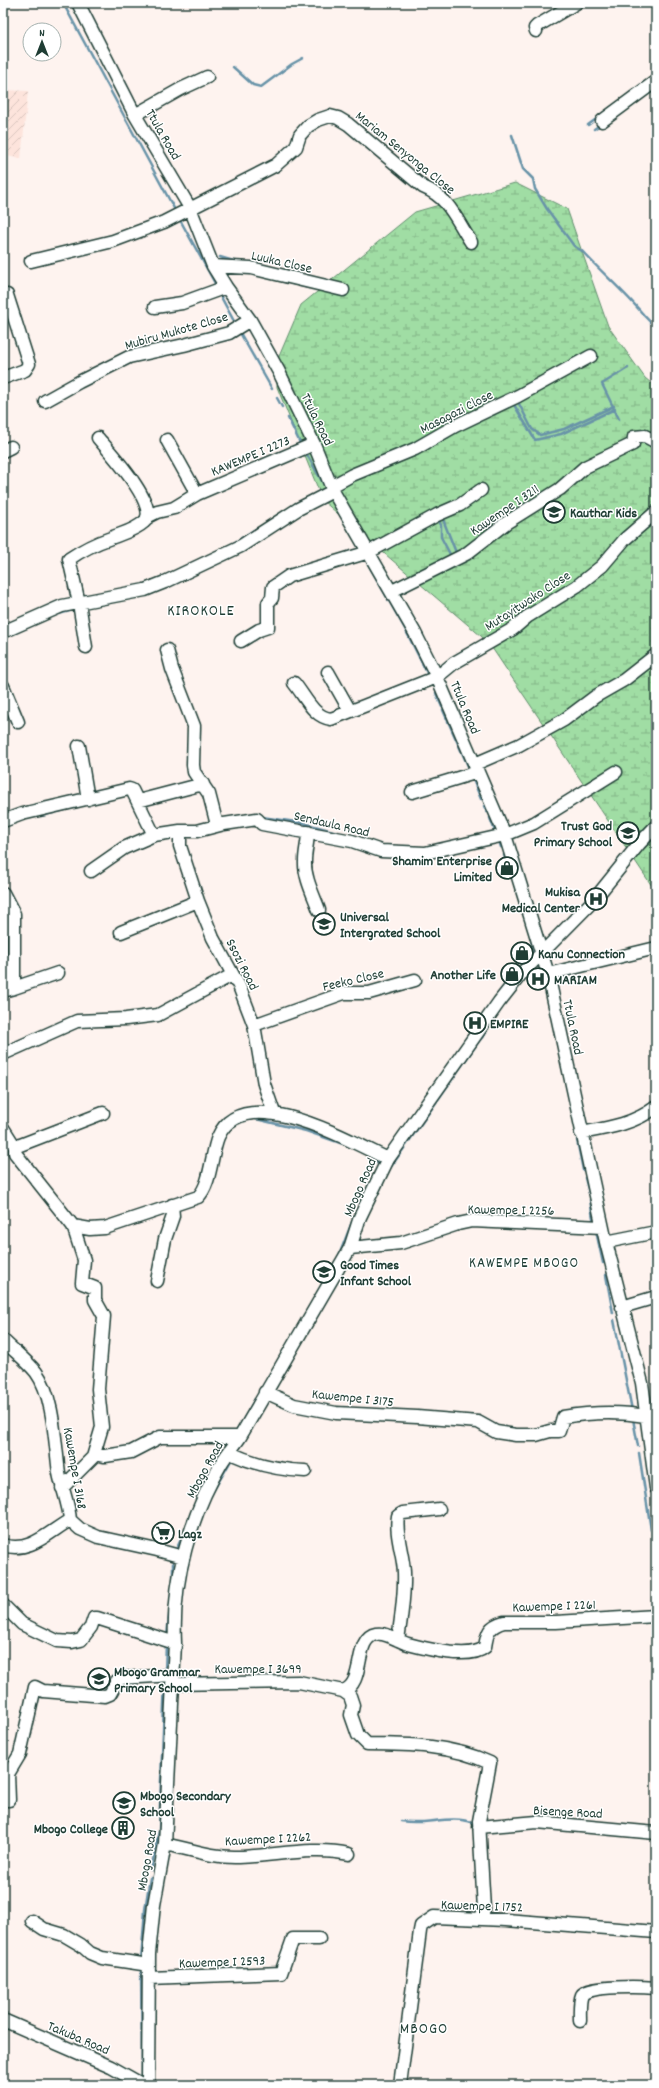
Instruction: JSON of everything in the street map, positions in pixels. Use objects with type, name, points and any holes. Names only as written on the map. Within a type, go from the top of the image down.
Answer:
[{"type":"street","name":"Ttula Road","points":[[78,3],[135,115],[190,208],[214,266],[226,287],[250,320],[314,444],[333,488],[392,591],[437,677],[505,835],[548,974],[602,1227],[642,1383],[646,1416],[652,1431],[656,1488]]},
{"type":"street","points":[[536,31],[535,28],[537,26],[576,3]]},
{"type":"street","points":[[135,115],[181,89],[207,77]]},
{"type":"street","points":[[602,121],[656,81]]},
{"type":"street","name":"Mariam Senyonga Close","points":[[30,261],[113,241],[164,222],[248,181],[276,165],[296,147],[300,135],[308,126],[318,120],[330,116],[338,118],[348,124],[423,187],[432,190],[449,205],[471,242]]},
{"type":"street","name":"Luuka Close","points":[[214,266],[251,268],[343,290]]},
{"type":"street","points":[[155,307],[182,303],[226,287]]},
{"type":"street","points":[[3,378],[25,370],[29,364],[7,295]]},
{"type":"street","name":"Mubiru Mukote Close","points":[[45,401],[84,379],[129,357],[184,346],[229,333],[250,320]]},
{"type":"street","name":"Masagazi Close","points":[[3,632],[62,606],[145,590],[165,582],[241,546],[352,475],[416,449],[455,426],[518,396],[591,356]]},
{"type":"street","name":"Kawempe I 3211","points":[[392,591],[466,554],[506,523],[560,489],[585,467],[633,444],[634,437],[645,436],[656,442]]},
{"type":"street","points":[[98,438],[136,485],[145,503],[147,517]]},
{"type":"street","points":[[168,440],[197,494]]},
{"type":"street","name":"KAWEMPE I 2273","points":[[79,603],[69,559],[111,538],[126,533],[146,521],[147,517],[157,512],[174,508],[197,494],[314,444]]},
{"type":"street","points":[[241,641],[259,630],[268,627],[268,603],[272,598],[273,588],[289,576],[370,552],[437,515],[460,505],[481,490]]},
{"type":"street","name":"Mutayitwako Close","points":[[294,683],[314,711],[323,718],[331,719],[437,677],[454,663],[513,629],[527,617],[577,586],[602,566],[625,539],[656,512]]},
{"type":"street","points":[[79,603],[86,647]]},
{"type":"street","points":[[167,650],[172,670],[194,726],[194,772],[203,784],[211,801],[216,825]]},
{"type":"street","points":[[412,792],[477,768],[519,746],[564,720],[596,696],[624,680],[656,655]]},
{"type":"street","points":[[328,672],[350,711]]},
{"type":"street","points":[[3,686],[18,722]]},
{"type":"street","points":[[79,746],[88,799]]},
{"type":"street","name":"Sendaula Road","points":[[91,871],[124,848],[154,835],[180,830],[197,831],[216,825],[257,819],[262,824],[352,841],[381,851],[414,854],[505,835],[534,823],[616,772]]},
{"type":"street","points":[[138,801],[203,784]]},
{"type":"street","points":[[3,821],[88,799],[132,790],[154,835]]},
{"type":"street","name":"Mbogo Road","points":[[148,2085],[149,1978],[154,1905],[165,1844],[175,1642],[174,1615],[183,1558],[205,1496],[223,1460],[232,1454],[265,1392],[350,1248],[360,1217],[388,1159],[510,987],[528,966],[542,954],[593,901],[639,844],[656,826]]},
{"type":"street","name":"Ssozi Road","points":[[180,830],[180,846],[198,901],[213,938],[239,986],[254,1025],[264,1084],[274,1113]]},
{"type":"street","points":[[308,832],[308,845],[304,861],[310,885],[319,910]]},
{"type":"street","points":[[3,893],[14,914],[16,934],[8,989],[58,973]]},
{"type":"street","points":[[121,932],[198,901]]},
{"type":"street","points":[[548,974],[656,948]]},
{"type":"street","points":[[3,1054],[77,1021],[126,1019],[158,1015],[232,975]]},
{"type":"street","name":"Feeko Close","points":[[254,1025],[344,993],[369,993],[415,980]]},
{"type":"street","points":[[581,1133],[626,1124],[638,1119],[656,1107]]},
{"type":"street","points":[[11,1152],[103,1113]]},
{"type":"street","points":[[73,1226],[90,1229],[105,1228],[190,1200],[202,1192],[218,1136],[232,1119],[243,1114],[274,1113],[312,1124],[388,1159]]},
{"type":"street","points":[[3,1128],[11,1152],[73,1226],[84,1260],[82,1283],[95,1288],[95,1300],[104,1316],[98,1389],[102,1427],[94,1454],[62,1488]]},
{"type":"street","points":[[157,1282],[165,1239],[172,1216],[172,1205]]},
{"type":"street","name":"Kawempe I 2256","points":[[350,1248],[401,1243],[458,1224],[472,1221],[602,1227]]},
{"type":"street","points":[[606,1242],[656,1232]]},
{"type":"street","points":[[622,1307],[656,1297]]},
{"type":"street","name":"Kawempe I 3168","points":[[3,1340],[36,1372],[42,1383],[54,1426],[62,1488],[68,1506],[70,1520],[80,1529],[98,1537],[157,1550],[183,1558]]},
{"type":"street","name":"Kawempe I 3175","points":[[265,1392],[282,1401],[325,1412],[478,1422],[496,1432],[528,1436],[543,1434],[550,1431],[559,1431],[563,1417],[619,1412],[646,1416]]},
{"type":"street","points":[[94,1454],[105,1456],[131,1452],[160,1437],[240,1438]]},
{"type":"street","points":[[232,1454],[262,1465],[283,1470],[305,1471]]},
{"type":"street","points":[[398,1640],[403,1601],[404,1573],[398,1535],[398,1516],[407,1512],[439,1509]]},
{"type":"street","points":[[3,1545],[16,1547],[28,1546],[70,1520]]},
{"type":"street","points":[[3,1606],[22,1624],[60,1642],[81,1640],[91,1627],[94,1618],[175,1642]]},
{"type":"street","name":"Kawempe I 2261","points":[[343,1691],[347,1690],[354,1682],[363,1648],[372,1635],[385,1634],[398,1640],[456,1654],[468,1654],[480,1651],[484,1647],[486,1634],[497,1624],[504,1622],[556,1622],[656,1616]]},
{"type":"street","name":"Kawempe I 3699","points":[[6,1800],[8,1774],[20,1754],[35,1688],[43,1691],[105,1696],[110,1694],[117,1681],[122,1678],[299,1682],[343,1691]]},
{"type":"street","points":[[343,1691],[350,1696],[353,1705],[351,1715],[358,1735],[367,1744],[443,1749],[490,1763],[479,1817],[484,1909],[481,1919]]},
{"type":"street","name":"Bisenge Road","points":[[479,1827],[537,1822],[656,1833]]},
{"type":"street","name":"Kawempe I 2262","points":[[165,1844],[226,1857],[314,1850],[333,1850],[349,1854]]},
{"type":"street","name":"Kawempe I 1752","points":[[400,2085],[421,1926],[434,1917],[656,1932]]},
{"type":"street","points":[[32,1920],[44,1929],[64,1935],[81,1945],[90,1953],[102,1958],[150,1965]]},
{"type":"street","name":"Kawempe I 2593","points":[[149,1978],[281,1973],[290,1942],[293,1939],[319,1939]]},
{"type":"street","points":[[580,2021],[582,1996],[585,1992],[613,1987],[656,1988]]},
{"type":"street","name":"Takuba Road","points":[[3,2020],[111,2068],[143,2085]]},
{"type":"shaded area","points":[[3,90],[28,91],[21,159],[3,155]]},
{"type":"green space","points":[[515,183],[567,209],[608,326],[645,378],[656,387],[656,892],[488,642],[323,501],[277,387],[277,361],[301,305],[415,212]]},
{"type":"waterway","points":[[63,3],[176,212]]},
{"type":"waterway","points":[[233,67],[253,85],[261,87],[292,64],[303,58]]},
{"type":"waterway","points":[[588,125],[599,117]]},
{"type":"waterway","points":[[594,129],[600,125]]},
{"type":"waterway","points":[[512,135],[523,169],[533,179],[535,189],[547,209],[574,246],[582,251],[628,297],[656,330]]},
{"type":"waterway","points":[[179,218],[217,287]]},
{"type":"waterway","points":[[220,257],[237,262]]},
{"type":"waterway","points":[[285,282],[309,288]]},
{"type":"waterway","points":[[220,295],[236,325]]},
{"type":"waterway","points":[[239,331],[272,389]]},
{"type":"waterway","points":[[619,419],[602,384],[628,368]]},
{"type":"waterway","points":[[277,398],[282,407]]},
{"type":"waterway","points":[[517,400],[532,429],[540,435],[564,429],[614,406]]},
{"type":"waterway","points":[[513,403],[535,440],[561,434],[615,409]]},
{"type":"waterway","points":[[288,418],[301,445]]},
{"type":"waterway","points":[[305,451],[324,485]]},
{"type":"waterway","points":[[442,517],[457,555]]},
{"type":"waterway","points":[[437,518],[441,525],[441,537],[452,558]]},
{"type":"waterway","points":[[229,546],[257,528]]},
{"type":"waterway","points":[[368,564],[405,629],[427,673]]},
{"type":"waterway","points":[[55,615],[77,609]]},
{"type":"waterway","points":[[436,693],[442,707]]},
{"type":"waterway","points":[[443,710],[468,766]]},
{"type":"waterway","points":[[472,777],[481,799]]},
{"type":"waterway","points":[[484,806],[487,812]]},
{"type":"waterway","points":[[41,816],[77,807]]},
{"type":"waterway","points":[[262,817],[303,823],[337,832]]},
{"type":"waterway","points":[[490,818],[495,831],[493,832]]},
{"type":"waterway","points":[[499,841],[501,847]]},
{"type":"waterway","points":[[504,855],[510,872]]},
{"type":"waterway","points":[[391,857],[407,858]]},
{"type":"waterway","points":[[530,935],[533,950],[530,957]]},
{"type":"waterway","points":[[388,1171],[486,1033]]},
{"type":"waterway","points":[[256,1119],[306,1131],[349,1146]]},
{"type":"waterway","points":[[577,1140],[583,1170]]},
{"type":"waterway","points":[[371,1157],[380,1165]]},
{"type":"waterway","points":[[361,1201],[373,1177]]},
{"type":"waterway","points":[[585,1178],[589,1193]]},
{"type":"waterway","points":[[590,1200],[593,1218]]},
{"type":"waterway","points":[[338,1258],[352,1222]]},
{"type":"waterway","points":[[596,1231],[603,1263]]},
{"type":"waterway","points":[[606,1275],[613,1313]]},
{"type":"waterway","points":[[614,1320],[632,1410]]},
{"type":"waterway","points":[[236,1432],[255,1399]]},
{"type":"waterway","points":[[633,1419],[638,1446]]},
{"type":"waterway","points":[[639,1453],[651,1530]]},
{"type":"waterway","points":[[212,1493],[233,1457]]},
{"type":"waterway","points":[[175,1552],[185,1531]]},
{"type":"waterway","points":[[654,1552],[656,1564]]},
{"type":"waterway","points":[[173,1558],[173,1583]]},
{"type":"waterway","points":[[167,1637],[171,1594]]},
{"type":"waterway","points":[[165,1673],[166,1644]]},
{"type":"waterway","points":[[151,1870],[159,1831],[165,1680]]},
{"type":"waterway","points":[[401,1821],[419,1822],[456,1820],[475,1823]]},
{"type":"waterway","points":[[141,1961],[145,1910],[150,1878]]},
{"type":"waterway","points":[[141,1968],[142,2079]]},
{"type":"place","name":"Kauthar Kids","points":[[554,512]]},
{"type":"place","name":"Trust God Primary School","points":[[628,833]]},
{"type":"place","name":"Shamim Enterprise Limited","points":[[507,868]]},
{"type":"place","name":"Mukisa Medical Center","points":[[596,899]]},
{"type":"place","name":"Universal Intergrated School","points":[[324,924]]},
{"type":"place","name":"Kanu Connection","points":[[522,953]]},
{"type":"place","name":"Another Life","points":[[512,974]]},
{"type":"place","name":"MARIAM","points":[[538,979]]},
{"type":"place","name":"EMPIRE","points":[[475,1023]]},
{"type":"place","name":"Good Times Infant School","points":[[324,1272]]},
{"type":"place","name":"Lagz","points":[[163,1533]]},
{"type":"place","name":"Mbogo Grammar Primary School","points":[[99,1679]]},
{"type":"place","name":"Mbogo Secondary School","points":[[124,1803]]},
{"type":"place","name":"Mbogo College","points":[[123,1828]]},
{"type":"district","name":"KIROKOLE","points":[[201,609]]},
{"type":"district","name":"KAWEMPE MBOGO","points":[[524,1262]]},
{"type":"district","name":"MBOGO","points":[[424,2027]]}]
